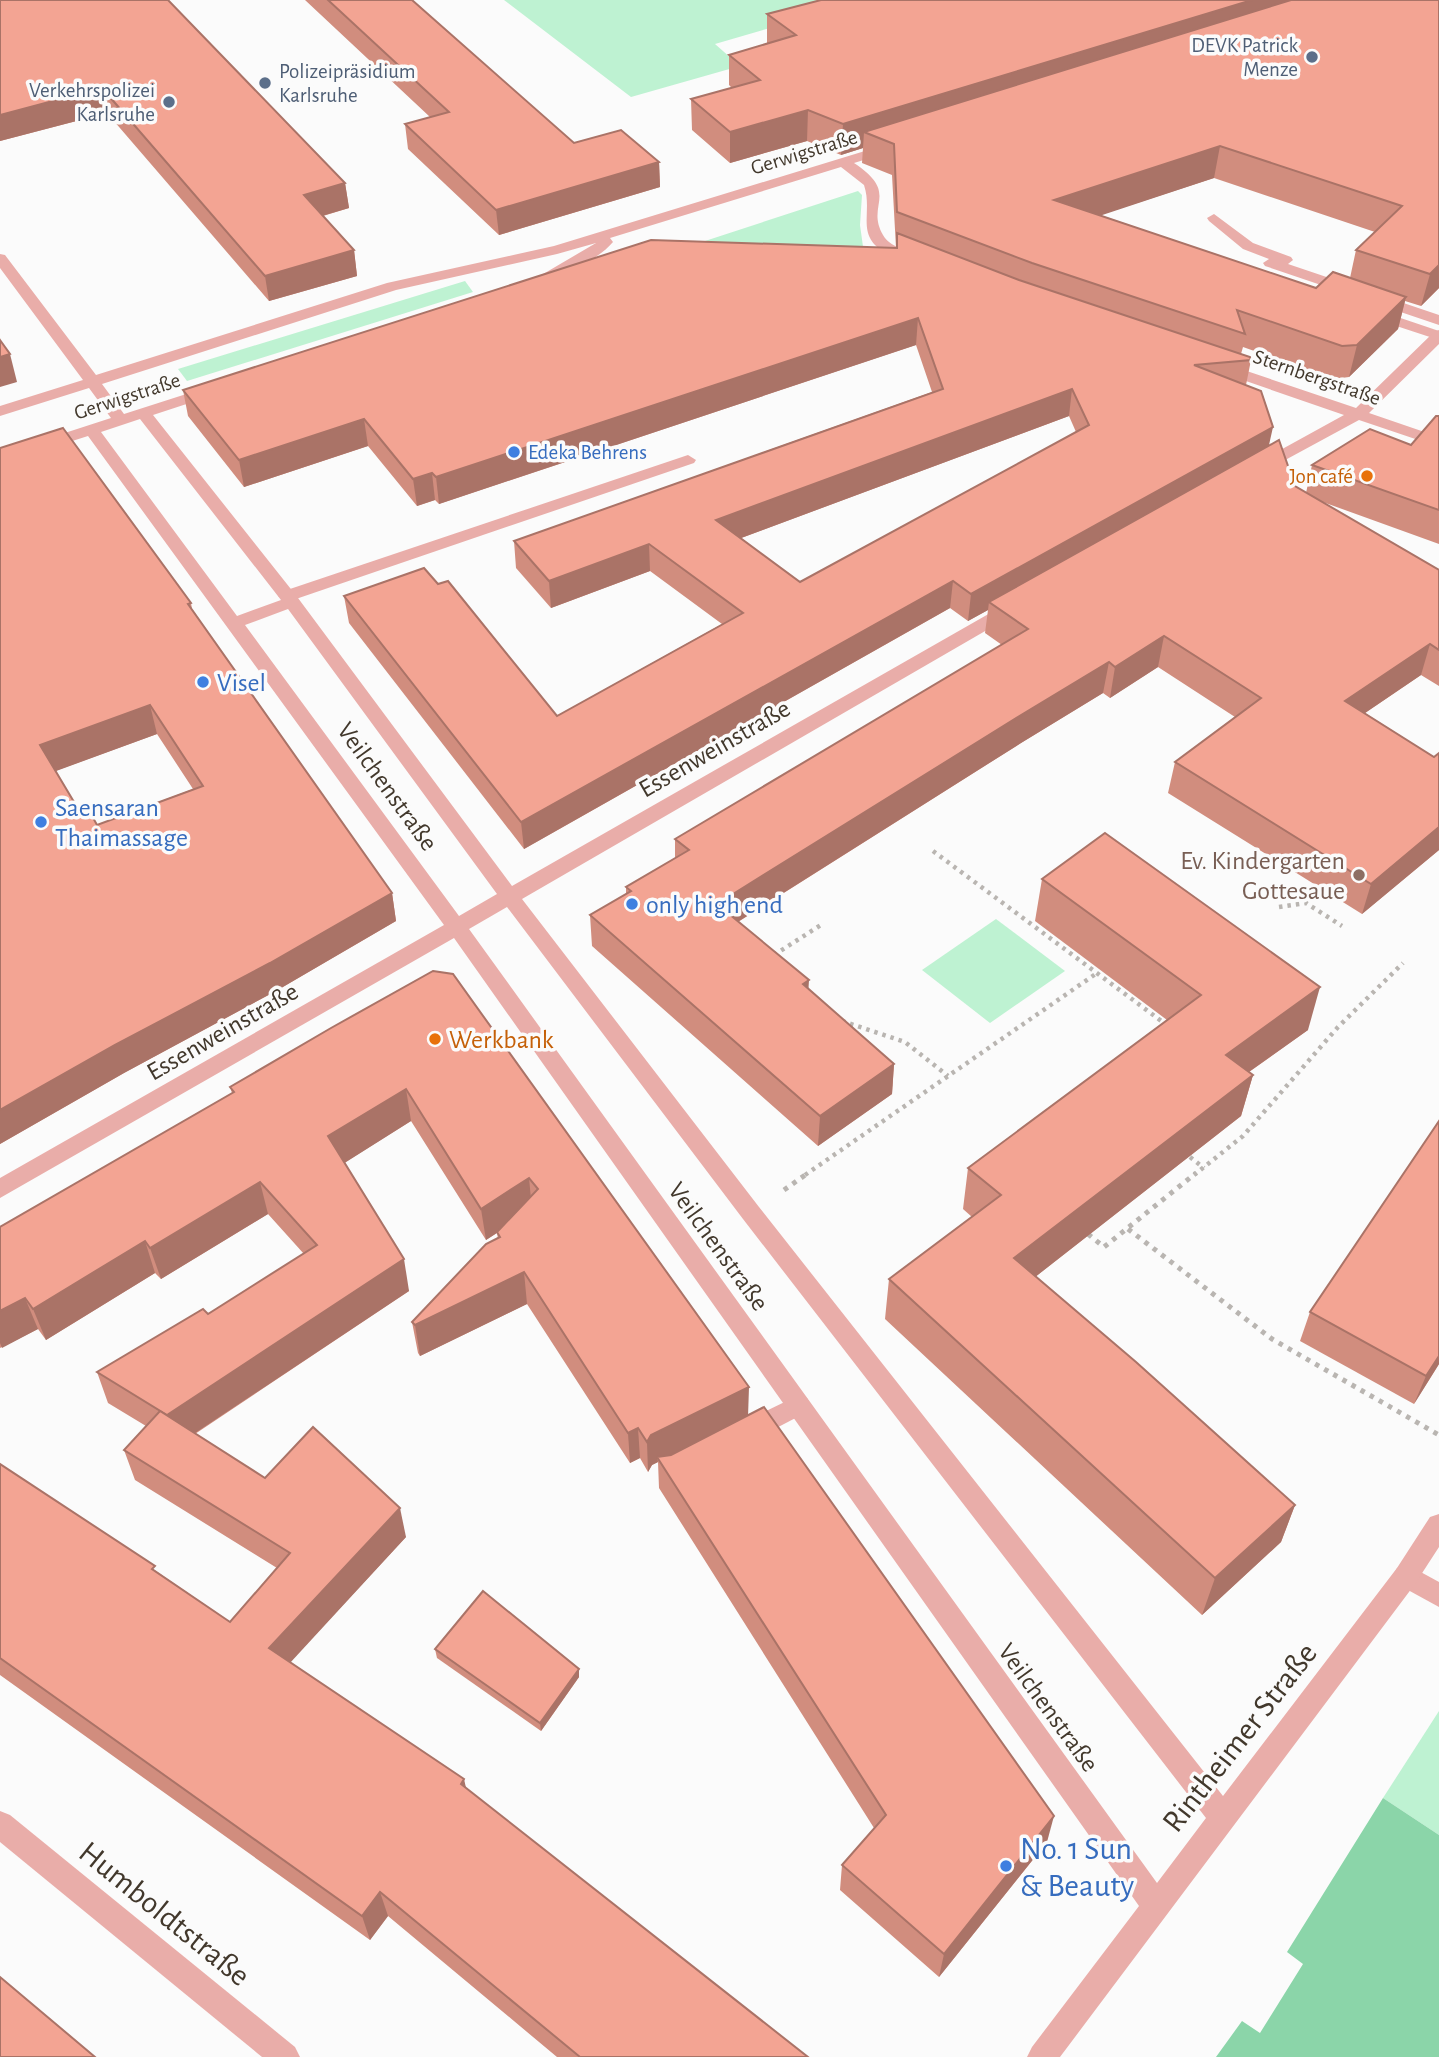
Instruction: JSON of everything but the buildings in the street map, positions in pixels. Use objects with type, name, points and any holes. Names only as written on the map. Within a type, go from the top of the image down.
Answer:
[{"type":"street","name":"Gerwigstraße","points":[[0,411],[401,284],[522,259],[909,142]]},
{"type":"street","points":[[843,162],[870,183],[874,197],[871,222],[876,239],[888,249],[923,263]]},
{"type":"street","points":[[1214,218],[1248,246],[1320,272],[1439,330]]},
{"type":"street","name":"Gerwigstraße","points":[[527,286],[590,254],[615,233]]},
{"type":"street","points":[[0,258],[121,420]]},
{"type":"street","points":[[1270,263],[1328,283],[1342,285]]},
{"type":"street","points":[[1323,296],[1439,330]]},
{"type":"street","points":[[1243,477],[1360,413],[1439,330]]},
{"type":"street","name":"Sternbergstraße","points":[[1204,362],[1439,442]]},
{"type":"street","name":"Gerwigstraße","points":[[0,459],[221,388]]},
{"type":"street","name":"Veilchenstraße","points":[[143,413],[290,599],[509,896],[751,1213],[1222,1817]]},
{"type":"street","name":"Veilchenstraße","points":[[92,429],[456,926],[1156,1904]]},
{"type":"street","points":[[234,624],[290,599],[688,460]]},
{"type":"street","name":"Essenweinstraße","points":[[0,1189],[1033,595]]},
{"type":"street","points":[[724,1443],[799,1405]]},
{"type":"street","name":"Rintheimer Straße","points":[[1042,2057],[1406,1576],[1439,1525]]},
{"type":"street","points":[[1406,1576],[1439,1595]]},
{"type":"street","name":"Humboldtstraße","points":[[10,1833],[285,2057]]},
{"type":"path","points":[[933,851],[1081,958],[1178,1034]]},
{"type":"path","points":[[1279,907],[1306,903],[1342,926]]},
{"type":"path","points":[[771,957],[824,923]]},
{"type":"path","points":[[1088,1234],[1104,1247],[1243,1136],[1338,1027],[1403,963]]},
{"type":"path","points":[[751,1213],[1097,973]]},
{"type":"path","points":[[841,1020],[905,1042],[948,1076]]},
{"type":"path","points":[[1190,1157],[1204,1168]]},
{"type":"path","points":[[1128,1229],[1272,1339],[1439,1435]]},
{"type":"green space","points":[[504,0],[866,0],[715,44],[740,66],[631,97]]},
{"type":"green space","points":[[858,191],[862,195],[860,225],[865,261],[708,255],[705,241]]},
{"type":"green space","points":[[465,281],[473,292],[187,381],[178,369]]},
{"type":"green space","points":[[996,919],[1065,971],[990,1023],[922,970]]},
{"type":"green space","points":[[1439,1711],[1439,1835],[1383,1798]]},
{"type":"green space","points":[[1383,1798],[1439,1835],[1439,2057],[1216,2057],[1242,2021],[1260,2033],[1303,1964],[1287,1952]]},
{"type":"place","name":"DEVK Patrick Menze","points":[[1312,57]]},
{"type":"place","name":"Polizeipräsidium Karlsruhe","points":[[265,83]]},
{"type":"place","name":"Verkehrspolizei Karlsruhe","points":[[169,102]]},
{"type":"place","name":"Edeka Behrens","points":[[514,452]]},
{"type":"place","name":"Jon café","points":[[1367,476]]},
{"type":"place","name":"Visel","points":[[203,682]]},
{"type":"place","name":"Saensaran Thaimassage","points":[[41,822]]},
{"type":"place","name":"Ev. Kindergarten Gottesaue","points":[[1359,875]]},
{"type":"place","name":"only high end","points":[[632,904]]},
{"type":"place","name":"Werkbank","points":[[435,1039]]},
{"type":"place","name":"No. 1 Sun & Beauty","points":[[1006,1866]]}]
